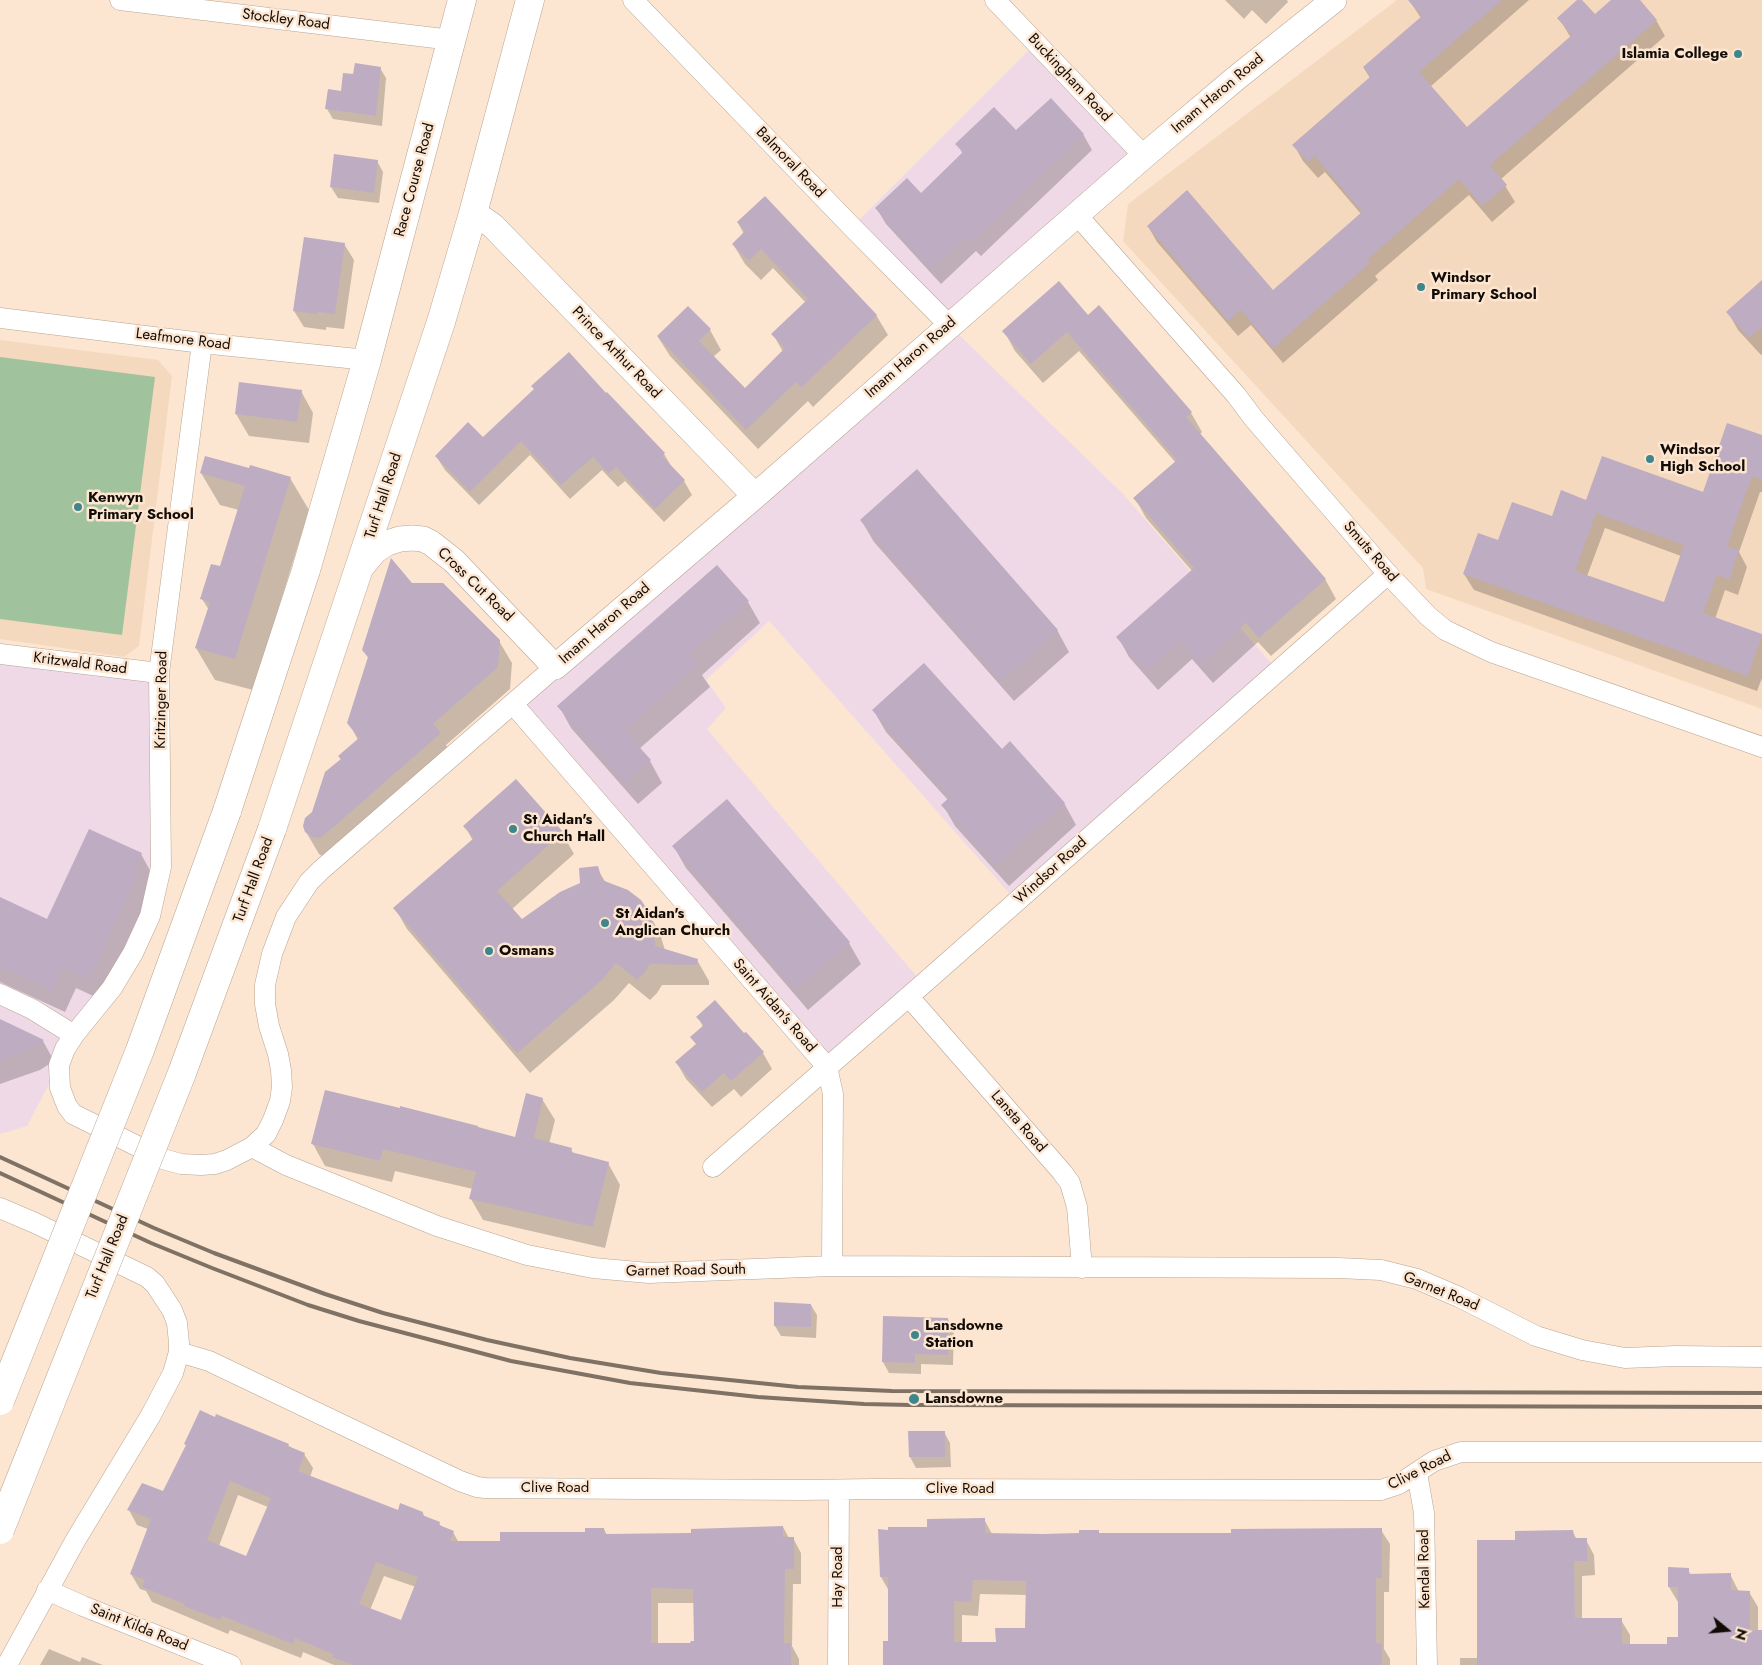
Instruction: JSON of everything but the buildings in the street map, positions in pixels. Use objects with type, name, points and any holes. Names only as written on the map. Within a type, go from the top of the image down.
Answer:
[{"type":"main road","name":"Race Course Road","points":[[367,360],[462,0]]},
{"type":"main road","points":[[472,217],[530,0]]},
{"type":"main road","name":"Turf Hall Road","points":[[0,1530],[182,1072],[272,829],[441,322],[472,217]]},
{"type":"main road","points":[[0,1401],[140,1050],[227,811],[303,579],[367,360]]},
{"type":"street","name":"Stockley Road","points":[[120,0],[452,40]]},
{"type":"street","name":"Balmoral Road","points":[[633,0],[949,325]]},
{"type":"street","name":"Buckingham Road","points":[[995,0],[1144,156]]},
{"type":"street","name":"Imam Haron Road","points":[[74,1035],[65,1049],[59,1065],[59,1079],[63,1098],[67,1106],[78,1117],[163,1159],[181,1164],[215,1164],[252,1147],[266,1134],[273,1120],[280,1101],[282,1087],[278,1054],[269,1026],[265,1004],[266,985],[272,954],[286,917],[309,882],[1144,156],[1235,79],[1334,0]]},
{"type":"street","name":"Smuts Road","points":[[1077,215],[1236,395],[1388,574],[1428,616],[1445,630],[1491,652],[1762,747]]},
{"type":"street","name":"Prince Arthur Road","points":[[472,217],[483,219],[493,226],[755,496]]},
{"type":"street","name":"Leafmore Road","points":[[0,318],[202,343],[367,360]]},
{"type":"street","name":"Kritzinger Road","points":[[74,1035],[112,988],[133,953],[150,916],[161,867],[159,673],[202,343]]},
{"type":"street","name":"Cross Cut Road","points":[[360,569],[375,551],[387,543],[400,539],[423,539],[454,561],[555,667]]},
{"type":"street","name":"Windsor Road","points":[[713,1167],[909,997],[1388,574]]},
{"type":"street","name":"Kritzwald Road","points":[[0,654],[159,673]]},
{"type":"street","name":"Saint Aidan's Road","points":[[513,704],[827,1067],[833,1094],[832,1266]]},
{"type":"street","points":[[0,994],[32,1009],[74,1035]]},
{"type":"street","name":"Lansta Road","points":[[909,997],[1070,1183],[1077,1206],[1082,1268]]},
{"type":"street","name":"Garnet Road South","points":[[252,1147],[286,1165],[437,1226],[527,1255],[593,1268],[649,1274],[832,1266],[1082,1268]]},
{"type":"street","points":[[0,1208],[147,1277],[155,1284],[172,1310],[179,1335],[179,1352],[173,1373],[151,1414],[47,1590],[7,1665]]},
{"type":"street","name":"Garnet Road","points":[[1082,1268],[1338,1268],[1381,1270],[1417,1279],[1459,1297],[1536,1336],[1582,1350],[1625,1358],[1676,1356],[1762,1357]]},
{"type":"street","name":"Clive Road","points":[[179,1352],[209,1361],[460,1481],[477,1487],[839,1490],[1381,1490],[1399,1484],[1434,1461],[1461,1452],[1762,1452]]},
{"type":"street","name":"Kendal Road","points":[[1417,1473],[1424,1513],[1427,1665]]},
{"type":"street","name":"Hay Road","points":[[838,1665],[839,1490]]},
{"type":"street","name":"Saint Kilda Road","points":[[47,1590],[231,1665]]},
{"type":"shaded area","name":"Windsor Primary School","points":[[1397,0],[1762,0],[1762,709],[1426,589],[1423,568],[1123,241],[1128,204]]},
{"type":"shaded area","points":[[1036,43],[1144,156],[949,325],[852,227]]},
{"type":"shaded area","points":[[949,325],[1122,493],[1278,671],[1016,901],[769,621],[706,680],[726,708],[707,729],[923,984],[827,1067],[513,704]]},
{"type":"shaded area","name":"Kenwyn Primary School","points":[[0,340],[158,360],[172,376],[139,646],[124,657],[0,639]]},
{"type":"shaded area","points":[[0,654],[159,673],[150,916],[59,1065],[27,1126],[0,1134]]},
{"type":"green space","name":"Kenwyn Primary School","points":[[0,357],[155,377],[122,635],[0,619]]},
{"type":"railway","points":[[0,1157],[154,1228],[214,1253],[383,1313],[487,1340],[570,1358],[661,1373],[798,1387],[892,1391],[1762,1393]]},
{"type":"railway","points":[[0,1173],[151,1243],[308,1305],[359,1321],[511,1361],[630,1383],[758,1397],[910,1405],[1762,1407]]},
{"type":"place","name":"Islamia College","points":[[1738,54]]},
{"type":"place","name":"Windsor Primary School","points":[[1421,287]]},
{"type":"place","name":"Windsor High School","points":[[1650,459]]},
{"type":"place","name":"Kenwyn Primary School","points":[[78,507]]},
{"type":"place","name":"St Aidan's Church Hall","points":[[513,829]]},
{"type":"place","name":"St Aidan's Anglican Church","points":[[605,923]]},
{"type":"place","name":"Osmans","points":[[489,951]]},
{"type":"place","name":"Lansdowne Station","points":[[915,1335]]},
{"type":"place","name":"Lansdowne","points":[[914,1399]]}]
